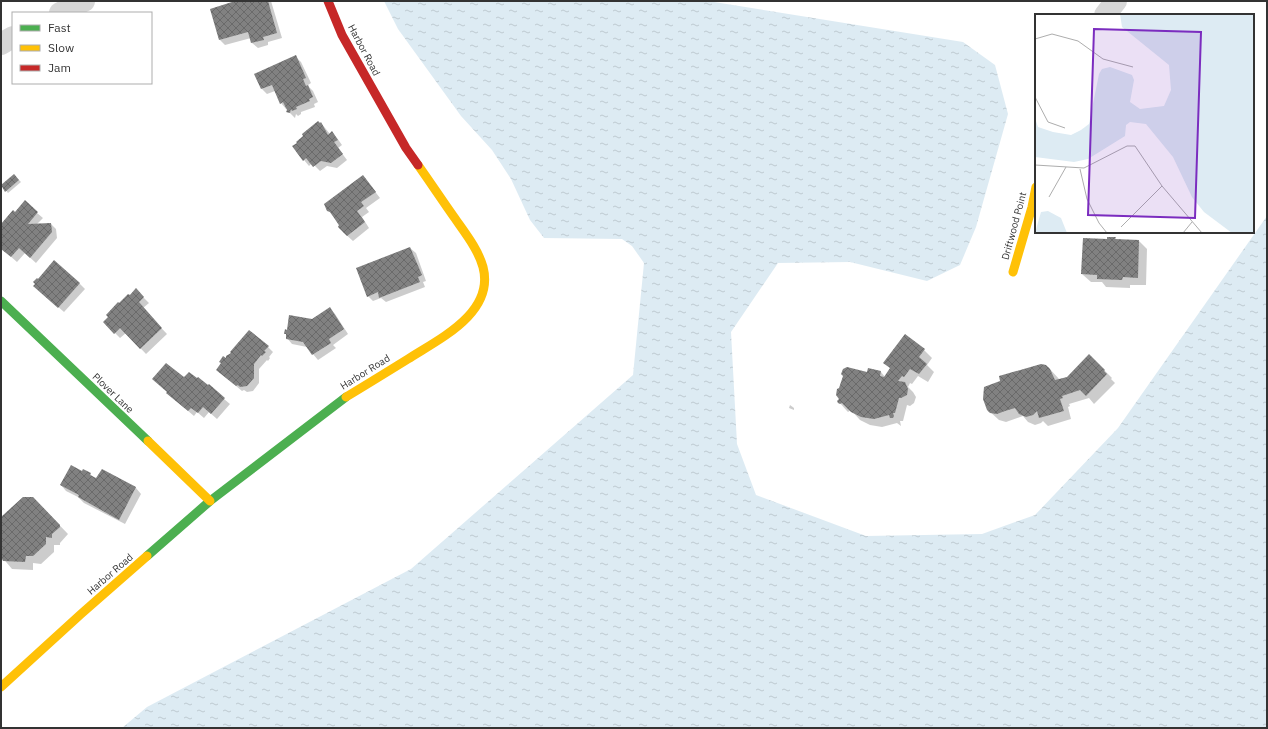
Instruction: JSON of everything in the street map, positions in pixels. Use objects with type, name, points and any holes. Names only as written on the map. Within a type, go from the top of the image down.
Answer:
[{"type":"street","points":[[62,12],[84,1]]},
{"type":"street","name":"Harbor Road","points":[[1,687],[81,614],[210,501],[340,401],[452,331],[464,322],[479,302],[485,281],[478,254],[470,240],[406,148],[342,35],[328,1]]},
{"type":"street","points":[[1106,14],[1116,1]]},
{"type":"street","points":[[1,44],[12,38]]},
{"type":"street","name":"Driftwood Point","points":[[1013,272],[1035,192]]},
{"type":"street","name":"Plover Lane","points":[[1,301],[210,501]]},
{"type":"water","points":[[384,1],[708,1],[963,42],[995,65],[1008,114],[976,227],[960,265],[927,281],[850,262],[778,263],[731,332],[737,444],[756,495],[866,536],[982,534],[1035,515],[1118,428],[1267,216],[1267,728],[122,728],[147,707],[411,569],[633,375],[644,263],[632,246],[622,239],[544,238],[530,220],[511,179],[492,150],[461,116],[398,29]]},
{"type":"building","points":[[231,1],[268,1],[277,33],[263,37],[264,40],[251,43],[248,32],[219,40],[210,9],[232,2]]},
{"type":"building","points":[[296,55],[306,78],[303,79],[306,86],[308,85],[313,97],[309,99],[310,101],[296,107],[297,109],[292,111],[291,109],[290,113],[286,112],[287,110],[283,102],[280,104],[272,85],[261,89],[254,74]]},
{"type":"building","points":[[318,121],[320,123],[321,122],[328,135],[332,131],[338,140],[334,142],[343,154],[331,163],[321,161],[313,167],[306,158],[303,161],[292,146],[303,136],[302,134]]},
{"type":"building","points":[[14,174],[19,180],[5,192],[1,185]]},
{"type":"building","points":[[363,175],[376,192],[361,202],[364,206],[357,211],[365,222],[347,236],[338,227],[339,225],[330,212],[327,211],[324,204]]},
{"type":"building","points":[[25,200],[38,212],[28,224],[51,223],[52,232],[30,258],[19,248],[11,257],[1,249],[1,224],[13,210],[15,212]]},
{"type":"building","points":[[1107,237],[1116,237],[1115,239],[1139,240],[1138,278],[1123,277],[1122,280],[1097,279],[1097,275],[1081,274],[1083,238],[1107,239]]},
{"type":"building","points":[[410,247],[422,275],[418,277],[420,282],[379,298],[378,292],[367,297],[356,268]]},
{"type":"building","points":[[54,260],[80,283],[58,308],[33,286],[35,284],[33,282],[37,278],[38,279]]},
{"type":"building","points":[[136,288],[144,297],[139,302],[162,328],[140,349],[120,328],[114,334],[103,322],[108,317],[106,315],[118,302],[119,303],[128,294],[130,295]]},
{"type":"building","points":[[330,307],[344,329],[329,339],[331,343],[312,355],[303,342],[286,339],[286,334],[284,334],[285,329],[287,330],[289,315],[312,319]]},
{"type":"building","points":[[249,330],[269,346],[264,351],[266,352],[262,356],[261,355],[254,364],[254,378],[247,386],[240,387],[238,385],[236,386],[216,370],[221,363],[219,362],[223,356],[226,358],[226,356],[231,353],[230,352]]},
{"type":"building","points":[[905,334],[925,349],[919,357],[927,364],[919,374],[910,369],[904,377],[902,376],[898,381],[905,382],[908,389],[907,395],[899,398],[895,413],[893,413],[893,418],[890,418],[889,415],[874,419],[861,417],[851,412],[842,403],[838,403],[837,401],[839,399],[836,395],[843,376],[841,374],[843,369],[847,367],[867,372],[868,368],[881,371],[880,376],[884,377],[890,368],[883,363]]},
{"type":"building","points":[[1089,354],[1107,374],[1086,396],[1080,390],[1062,396],[1063,398],[1060,399],[1064,411],[1039,418],[1037,411],[1033,415],[1026,417],[1019,414],[1015,408],[997,414],[990,413],[987,410],[983,399],[984,387],[1000,381],[999,376],[1041,364],[1046,365],[1050,369],[1055,380],[1067,377]]},
{"type":"building","points":[[166,363],[184,377],[189,372],[197,378],[198,377],[208,385],[209,384],[225,398],[211,414],[203,407],[198,413],[191,408],[188,411],[152,379]]},
{"type":"building","points":[[71,465],[82,471],[83,469],[91,473],[90,475],[96,478],[102,469],[136,487],[119,520],[60,485]]},
{"type":"building","points":[[23,497],[33,497],[60,525],[60,527],[52,534],[52,538],[46,537],[46,544],[33,556],[26,556],[25,562],[3,561],[1,557],[1,517]]},
{"type":"traffic: fast","points":[[1,301],[148,441]]},
{"type":"traffic: fast","points":[[147,556],[210,501],[346,397]]},
{"type":"traffic: slow","points":[[346,397],[449,333],[462,323],[473,311],[481,298],[484,283],[483,267],[475,247],[418,165]]},
{"type":"traffic: slow","points":[[1013,272],[1035,192]]},
{"type":"traffic: slow","points":[[148,441],[210,501]]},
{"type":"traffic: slow","points":[[1,687],[147,556]]},
{"type":"traffic: jam","points":[[328,1],[342,35],[406,148],[418,165]]}]
